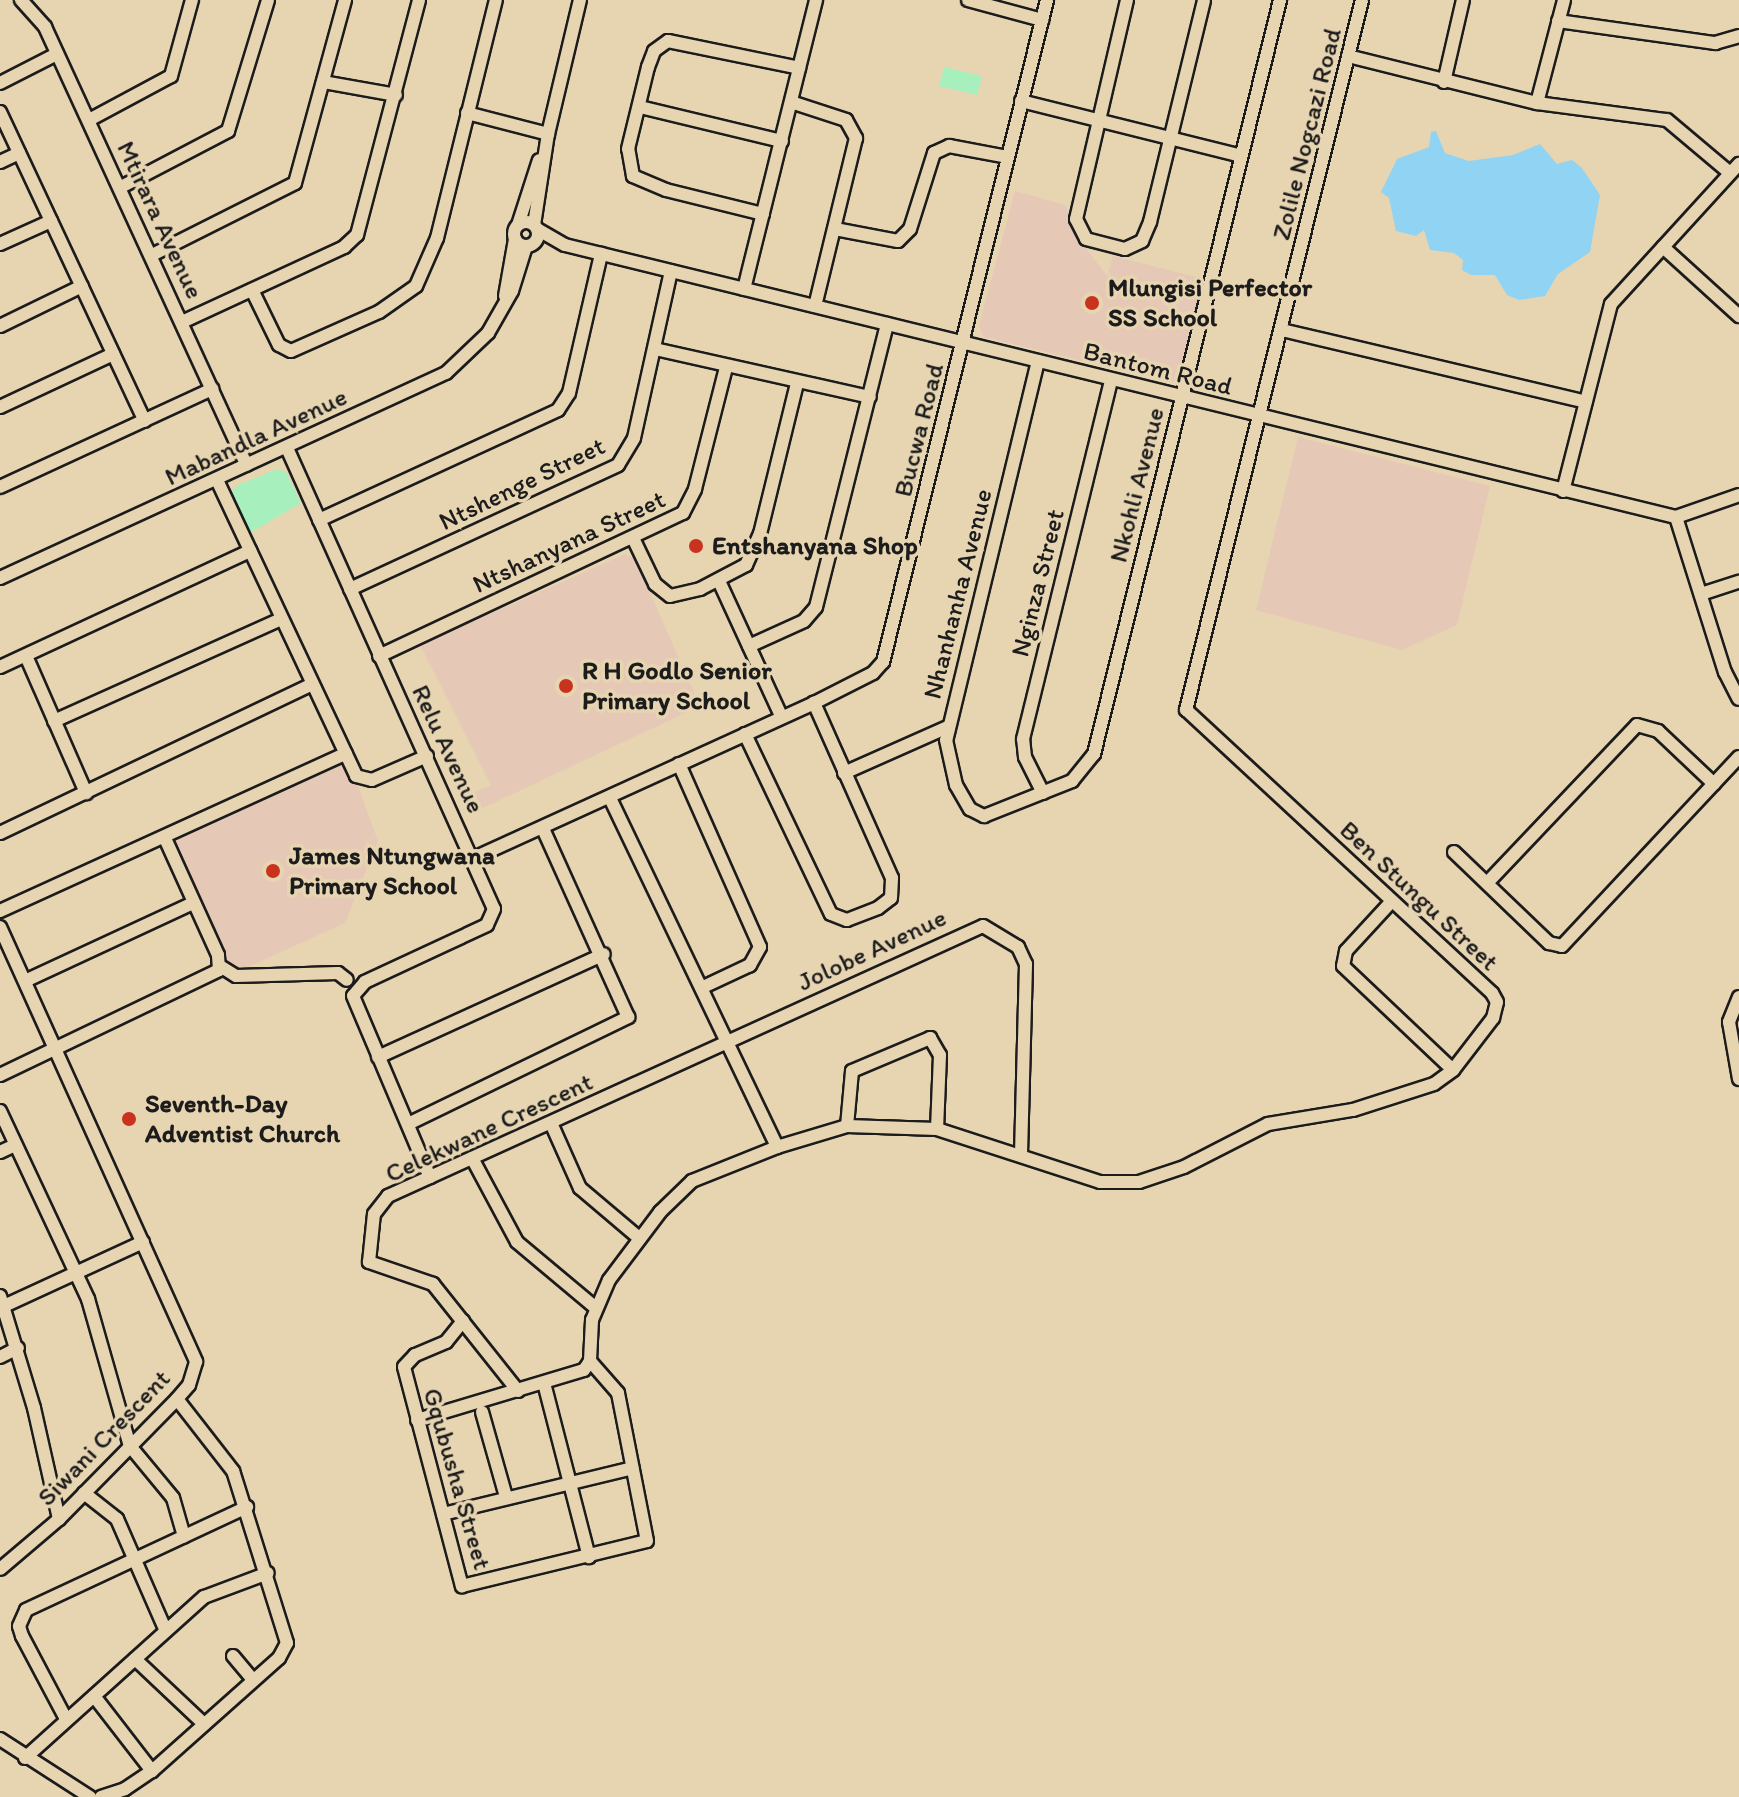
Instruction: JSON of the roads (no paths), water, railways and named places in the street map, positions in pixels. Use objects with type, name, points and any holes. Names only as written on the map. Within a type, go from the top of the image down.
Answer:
[{"type":"street","name":"Mtirara Avenue","points":[[21,0],[39,18],[89,120],[246,465]]},
{"type":"street","points":[[89,120],[171,76],[192,0]]},
{"type":"street","points":[[121,187],[228,131],[268,0]]},
{"type":"street","points":[[152,255],[295,183],[345,0]]},
{"type":"street","points":[[182,322],[344,247],[357,235],[419,0]]},
{"type":"street","points":[[252,290],[279,345],[288,351],[408,295],[429,262],[496,0]]},
{"type":"street","points":[[525,243],[518,225],[547,139],[580,0]]},
{"type":"street","points":[[744,289],[816,0]]},
{"type":"street","points":[[969,0],[1042,20]]},
{"type":"street","name":"Bucwa Road","points":[[474,858],[814,703],[873,673],[883,662],[1047,0]]},
{"type":"street","points":[[1127,0],[1077,225],[1093,242],[1131,248],[1146,236],[1204,0]]},
{"type":"street","name":"Nkohli Avenue","points":[[948,727],[948,768],[973,811],[993,815],[1082,774],[1094,754],[1280,0]]},
{"type":"street","name":"Zolile Nogcazi Road","points":[[1259,417],[1362,0]]},
{"type":"street","points":[[1444,82],[1463,0]]},
{"type":"street","points":[[1537,103],[1564,0]]},
{"type":"street","points":[[1558,21],[1715,43],[1739,36]]},
{"type":"street","points":[[763,214],[639,181],[628,158],[640,107],[654,51],[668,41],[799,68]]},
{"type":"street","points":[[0,83],[57,54]]},
{"type":"street","points":[[1348,56],[1537,103],[1667,120],[1734,168],[1611,304],[1563,491]]},
{"type":"street","points":[[323,82],[396,95]]},
{"type":"street","points":[[1021,101],[1241,156]]},
{"type":"street","points":[[791,102],[839,117],[854,131],[854,160],[815,306]]},
{"type":"street","points":[[640,107],[782,141]]},
{"type":"street","points":[[0,112],[145,421]]},
{"type":"street","points":[[467,113],[547,139]]},
{"type":"street","points":[[525,243],[536,227],[547,139]]},
{"type":"street","points":[[835,229],[898,241],[910,229],[934,153],[949,146],[1007,157]]},
{"type":"street","points":[[0,162],[19,153]]},
{"type":"street","points":[[0,244],[51,221]]},
{"type":"street","points":[[518,225],[536,227]]},
{"type":"street","name":"Bantom Road","points":[[536,227],[565,245]]},
{"type":"street","name":"Bantom Road","points":[[525,243],[565,245],[1676,517]]},
{"type":"street","name":"Mabandla Avenue","points":[[0,578],[446,373],[474,350],[504,303],[525,243]]},
{"type":"street","points":[[1663,247],[1739,316]]},
{"type":"street","points":[[319,520],[558,410],[569,393],[601,254]]},
{"type":"street","name":"Ntshenge Street","points":[[350,589],[618,465],[634,438],[671,271]]},
{"type":"street","points":[[0,326],[82,286]]},
{"type":"street","points":[[749,646],[804,621],[816,607],[887,324]]},
{"type":"street","points":[[1282,330],[1586,402]]},
{"type":"street","points":[[655,349],[870,397]]},
{"type":"street","points":[[0,407],[113,354]]},
{"type":"street","name":"Nhanhanha Avenue","points":[[844,773],[948,727],[1038,361]]},
{"type":"street","name":"Ntshanyana Street","points":[[379,656],[633,538],[687,508],[726,367]]},
{"type":"street","name":"Nginza Street","points":[[1043,793],[1025,757],[1023,739],[1111,380]]},
{"type":"street","points":[[633,538],[663,594],[684,595],[719,581],[746,565],[756,550],[797,383]]},
{"type":"street","points":[[0,487],[212,389]]},
{"type":"street","name":"Ben Stungu Street","points":[[590,1361],[596,1308],[638,1237],[692,1181],[777,1147],[847,1126],[937,1129],[1100,1182],[1139,1182],[1184,1167],[1268,1124],[1392,1099],[1434,1084],[1453,1070],[1493,1018],[1497,1002],[1186,710],[1259,417]]},
{"type":"street","name":"Relu Avenue","points":[[287,448],[492,900],[491,921],[355,991],[354,1008],[430,1177]]},
{"type":"street","points":[[217,480],[356,776],[366,781],[427,756]]},
{"type":"street","points":[[1739,495],[1676,517],[1739,699]]},
{"type":"street","points":[[0,667],[250,551]]},
{"type":"street","points":[[719,581],[781,716]]},
{"type":"street","points":[[1701,594],[1739,582]]},
{"type":"street","points":[[54,721],[281,619]]},
{"type":"street","points":[[26,656],[86,793]]},
{"type":"street","points":[[0,833],[312,684]]},
{"type":"street","points":[[745,734],[831,914],[847,920],[887,903],[893,886],[814,703]]},
{"type":"street","points":[[1488,882],[1637,725],[1658,731],[1714,784]]},
{"type":"street","points":[[0,911],[346,753]]},
{"type":"street","points":[[1454,852],[1549,943],[1567,944],[1739,757]]},
{"type":"street","points":[[679,764],[760,947],[750,965],[703,987]]},
{"type":"street","points":[[610,798],[777,1147]]},
{"type":"street","points":[[408,1124],[622,1023],[628,1014],[604,954],[543,829]]},
{"type":"street","points":[[165,838],[220,966],[236,976],[338,973],[347,980]]},
{"type":"street","points":[[1392,901],[1346,951],[1343,966],[1453,1070]]},
{"type":"street","points":[[25,981],[193,903]]},
{"type":"street","name":"Jolobe Avenue","points":[[728,1042],[983,926],[1018,947],[1026,964],[1021,1154]]},
{"type":"street","name":"Siwani Crescent","points":[[0,927],[194,1351],[192,1379],[177,1399],[59,1519],[0,1569]]},
{"type":"street","points":[[378,1057],[604,954]]},
{"type":"street","points":[[0,1075],[198,983],[220,966]]},
{"type":"street","points":[[1739,997],[1729,1022],[1739,1079]]},
{"type":"street","points":[[847,1126],[852,1071],[930,1038],[940,1055],[937,1129]]},
{"type":"street","name":"Celekwane Crescent","points":[[518,1391],[428,1280],[384,1269],[367,1258],[377,1206],[430,1177],[728,1042]]},
{"type":"street","points":[[0,1111],[77,1273],[97,1326],[130,1446],[173,1498],[184,1536]]},
{"type":"street","points":[[551,1123],[580,1188],[638,1237]]},
{"type":"street","points":[[0,1152],[15,1145]]},
{"type":"street","points":[[472,1158],[517,1242],[596,1308]]},
{"type":"street","points":[[59,1519],[18,1348],[2,1301],[77,1273],[143,1242]]},
{"type":"street","name":"Gqubusha Street","points":[[463,1321],[446,1342],[406,1362],[417,1420],[462,1586],[647,1541],[618,1393],[590,1361]]},
{"type":"street","points":[[0,1357],[18,1348]]},
{"type":"street","points":[[417,1420],[579,1373],[590,1361]]},
{"type":"street","points":[[544,1383],[589,1557]]},
{"type":"street","points":[[101,1797],[152,1771],[253,1680],[287,1643],[247,1507],[229,1463],[177,1399]]},
{"type":"street","points":[[482,1412],[506,1497]]},
{"type":"street","points":[[443,1514],[633,1468]]},
{"type":"street","points":[[84,1493],[117,1519],[166,1631]]},
{"type":"street","points":[[66,1719],[38,1673],[20,1618],[35,1604],[247,1507]]},
{"type":"street","points":[[25,1758],[215,1590],[268,1573]]},
{"type":"street","points":[[233,1656],[253,1680]]},
{"type":"street","points":[[135,1659],[204,1724]]},
{"type":"street","points":[[94,1696],[152,1771]]},
{"type":"street","points":[[0,1739],[25,1758],[90,1797]]},
{"type":"water","points":[[1436,131],[1445,153],[1469,161],[1513,155],[1540,144],[1557,164],[1572,160],[1582,168],[1600,195],[1590,252],[1558,274],[1545,296],[1519,300],[1507,295],[1495,275],[1471,275],[1462,270],[1463,260],[1454,253],[1430,250],[1424,230],[1416,236],[1396,231],[1389,198],[1381,192],[1397,159],[1429,147],[1431,132]]},
{"type":"place","name":"Mlungisi Perfector SS School","points":[[1092,303]]},
{"type":"place","name":"Entshanyana Shop","points":[[696,546]]},
{"type":"place","name":"R H Godlo Senior Primary School","points":[[566,686]]},
{"type":"place","name":"James Ntungwana Primary School","points":[[273,871]]},
{"type":"place","name":"Seventh-Day Adventist Church","points":[[129,1119]]}]
